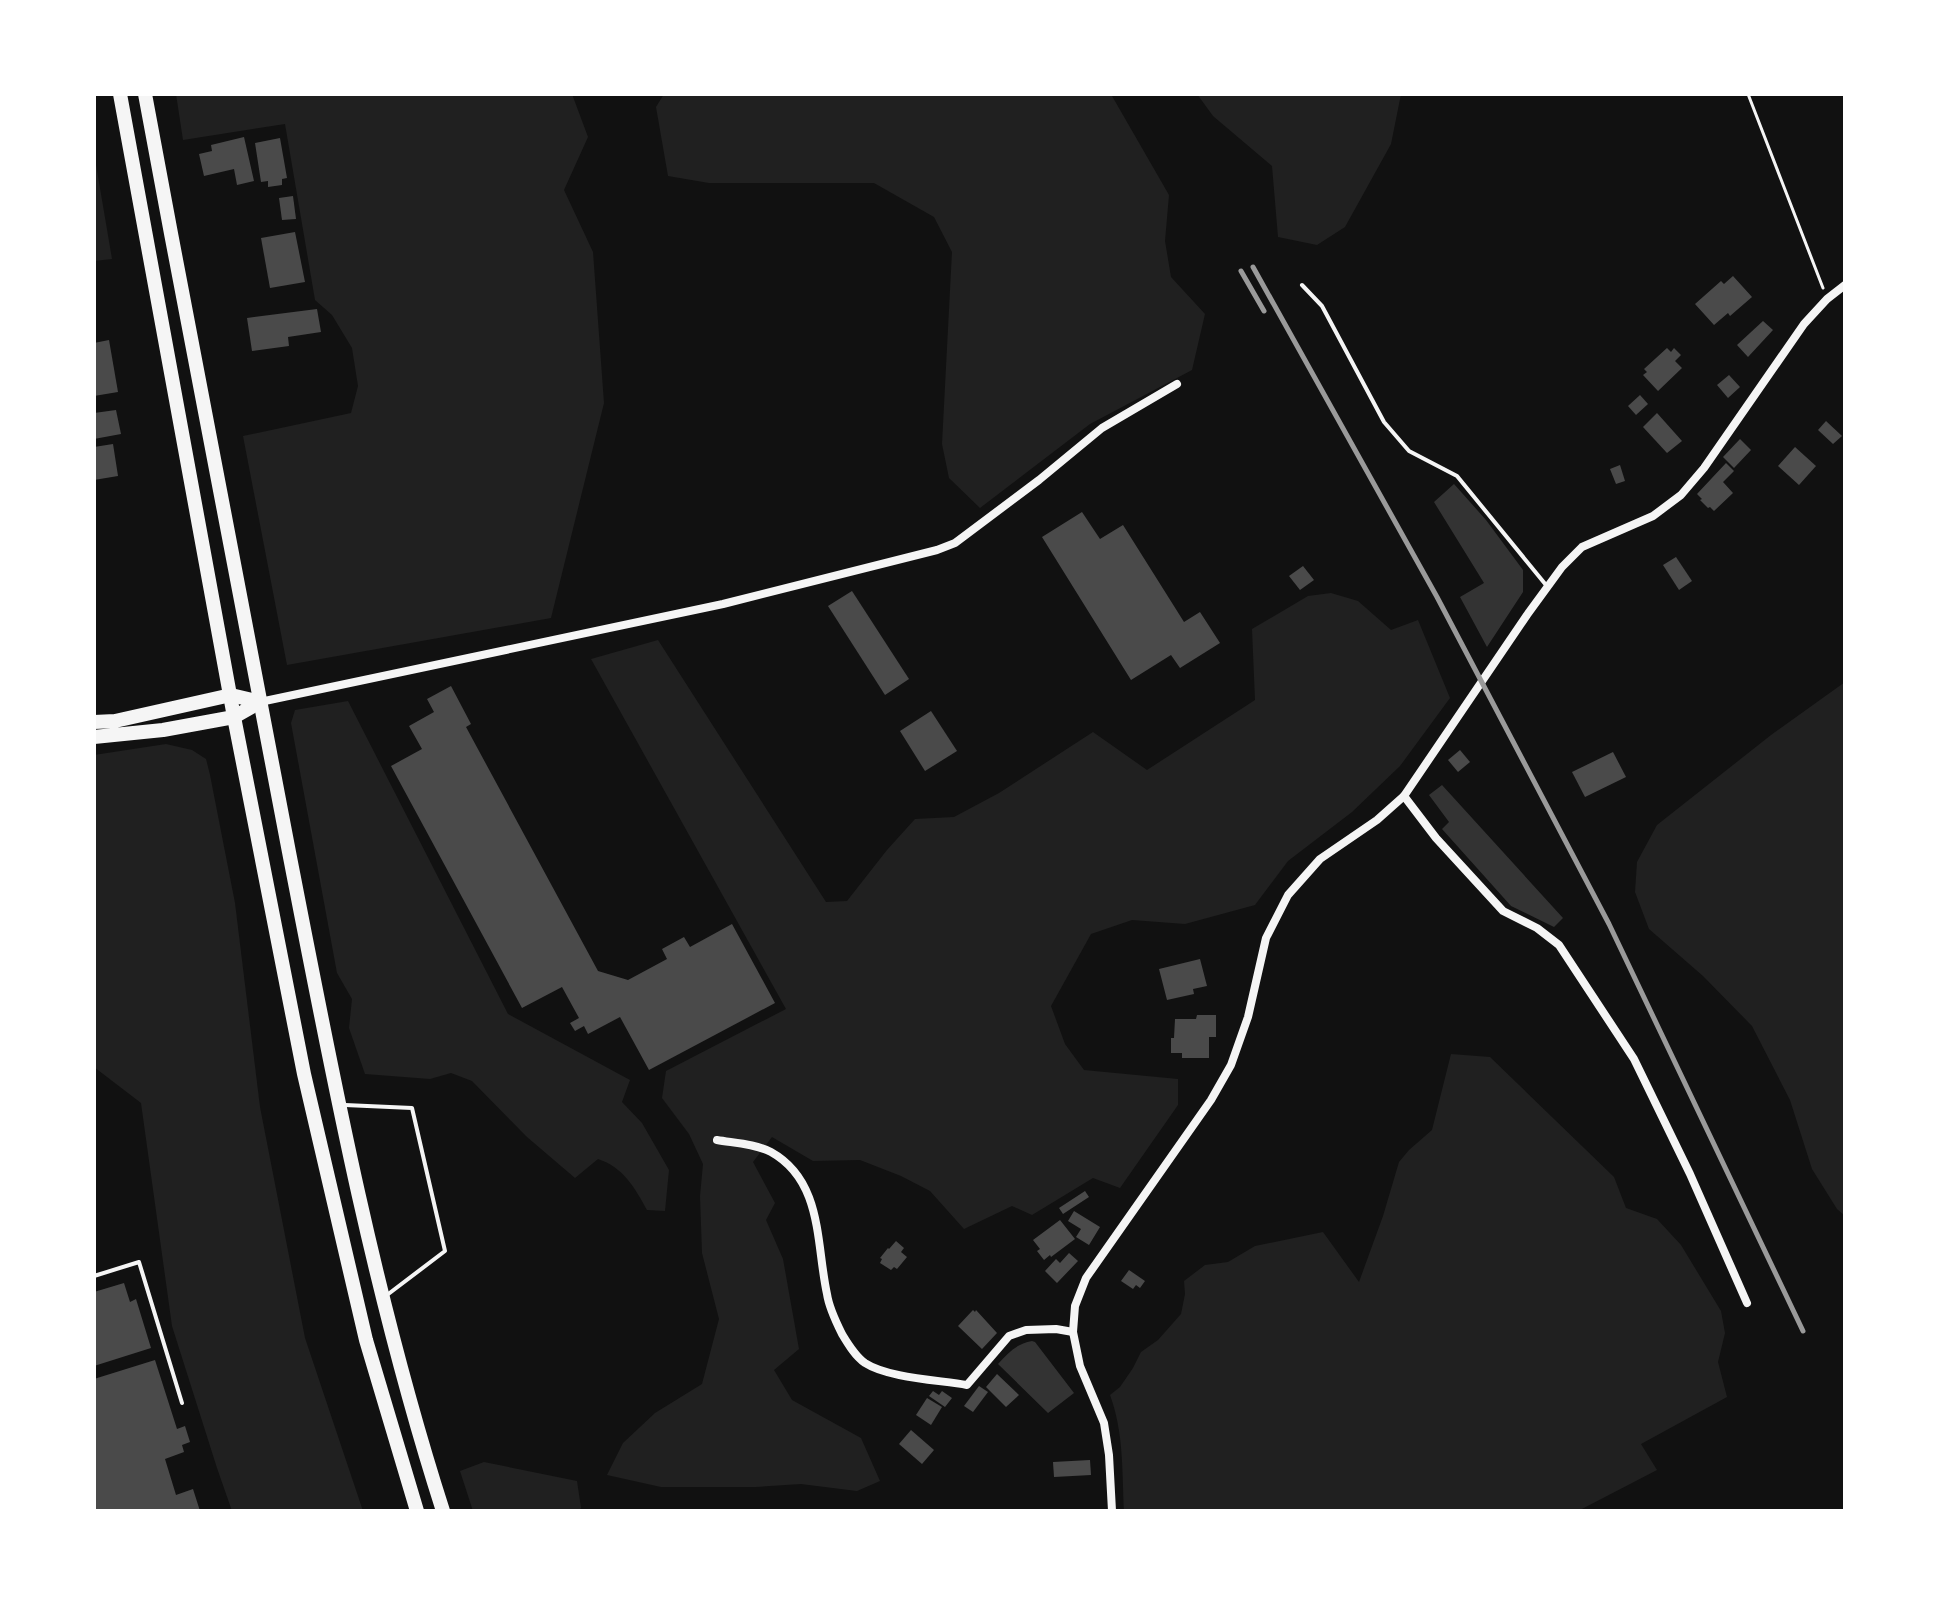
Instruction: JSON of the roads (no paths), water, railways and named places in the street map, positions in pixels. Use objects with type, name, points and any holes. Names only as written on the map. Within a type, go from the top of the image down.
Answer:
[{"type":"highway","points":[[120,94],[234,717],[304,1074],[366,1340],[417,1511]]},
{"type":"highway","points":[[145,94],[338,1105],[383,1299],[443,1511]]},
{"type":"highway","points":[[94,722],[115,721],[231,695],[260,702]]},
{"type":"highway","points":[[94,737],[163,730],[234,717],[260,702]]},
{"type":"street","points":[[1112,1511],[1104,1423],[1080,1366],[1073,1332],[1075,1306],[1086,1278],[1211,1100],[1231,1065],[1248,1017],[1266,938],[1288,895],[1320,859],[1377,820],[1404,796],[1562,567],[1582,547],[1653,516],[1681,495],[1704,468],[1804,324],[1845,285]]},
{"type":"street","points":[[260,702],[723,604],[937,550],[955,543],[1102,428],[1177,384]]},
{"type":"street","points":[[1404,796],[1436,838],[1503,911],[1537,928],[1559,945],[1634,1059],[1690,1174],[1747,1303]]},
{"type":"street","points":[[717,1140],[768,1150],[789,1164],[807,1191],[815,1211],[827,1297],[849,1346],[865,1363],[891,1373],[967,1385],[1009,1336],[1026,1330],[1073,1332]]},
{"type":"lane","points":[[1302,285],[1322,306],[1384,422],[1409,451],[1457,476],[1548,587]]},
{"type":"lane","points":[[338,1105],[412,1108],[439,1223],[445,1251],[383,1299]]},
{"type":"lane","points":[[94,1276],[139,1262],[182,1403]]},
{"type":"railway","points":[[1253,267],[1437,597],[1609,924],[1803,1331]]},
{"type":"railway","points":[[1241,271],[1264,311]]}]
